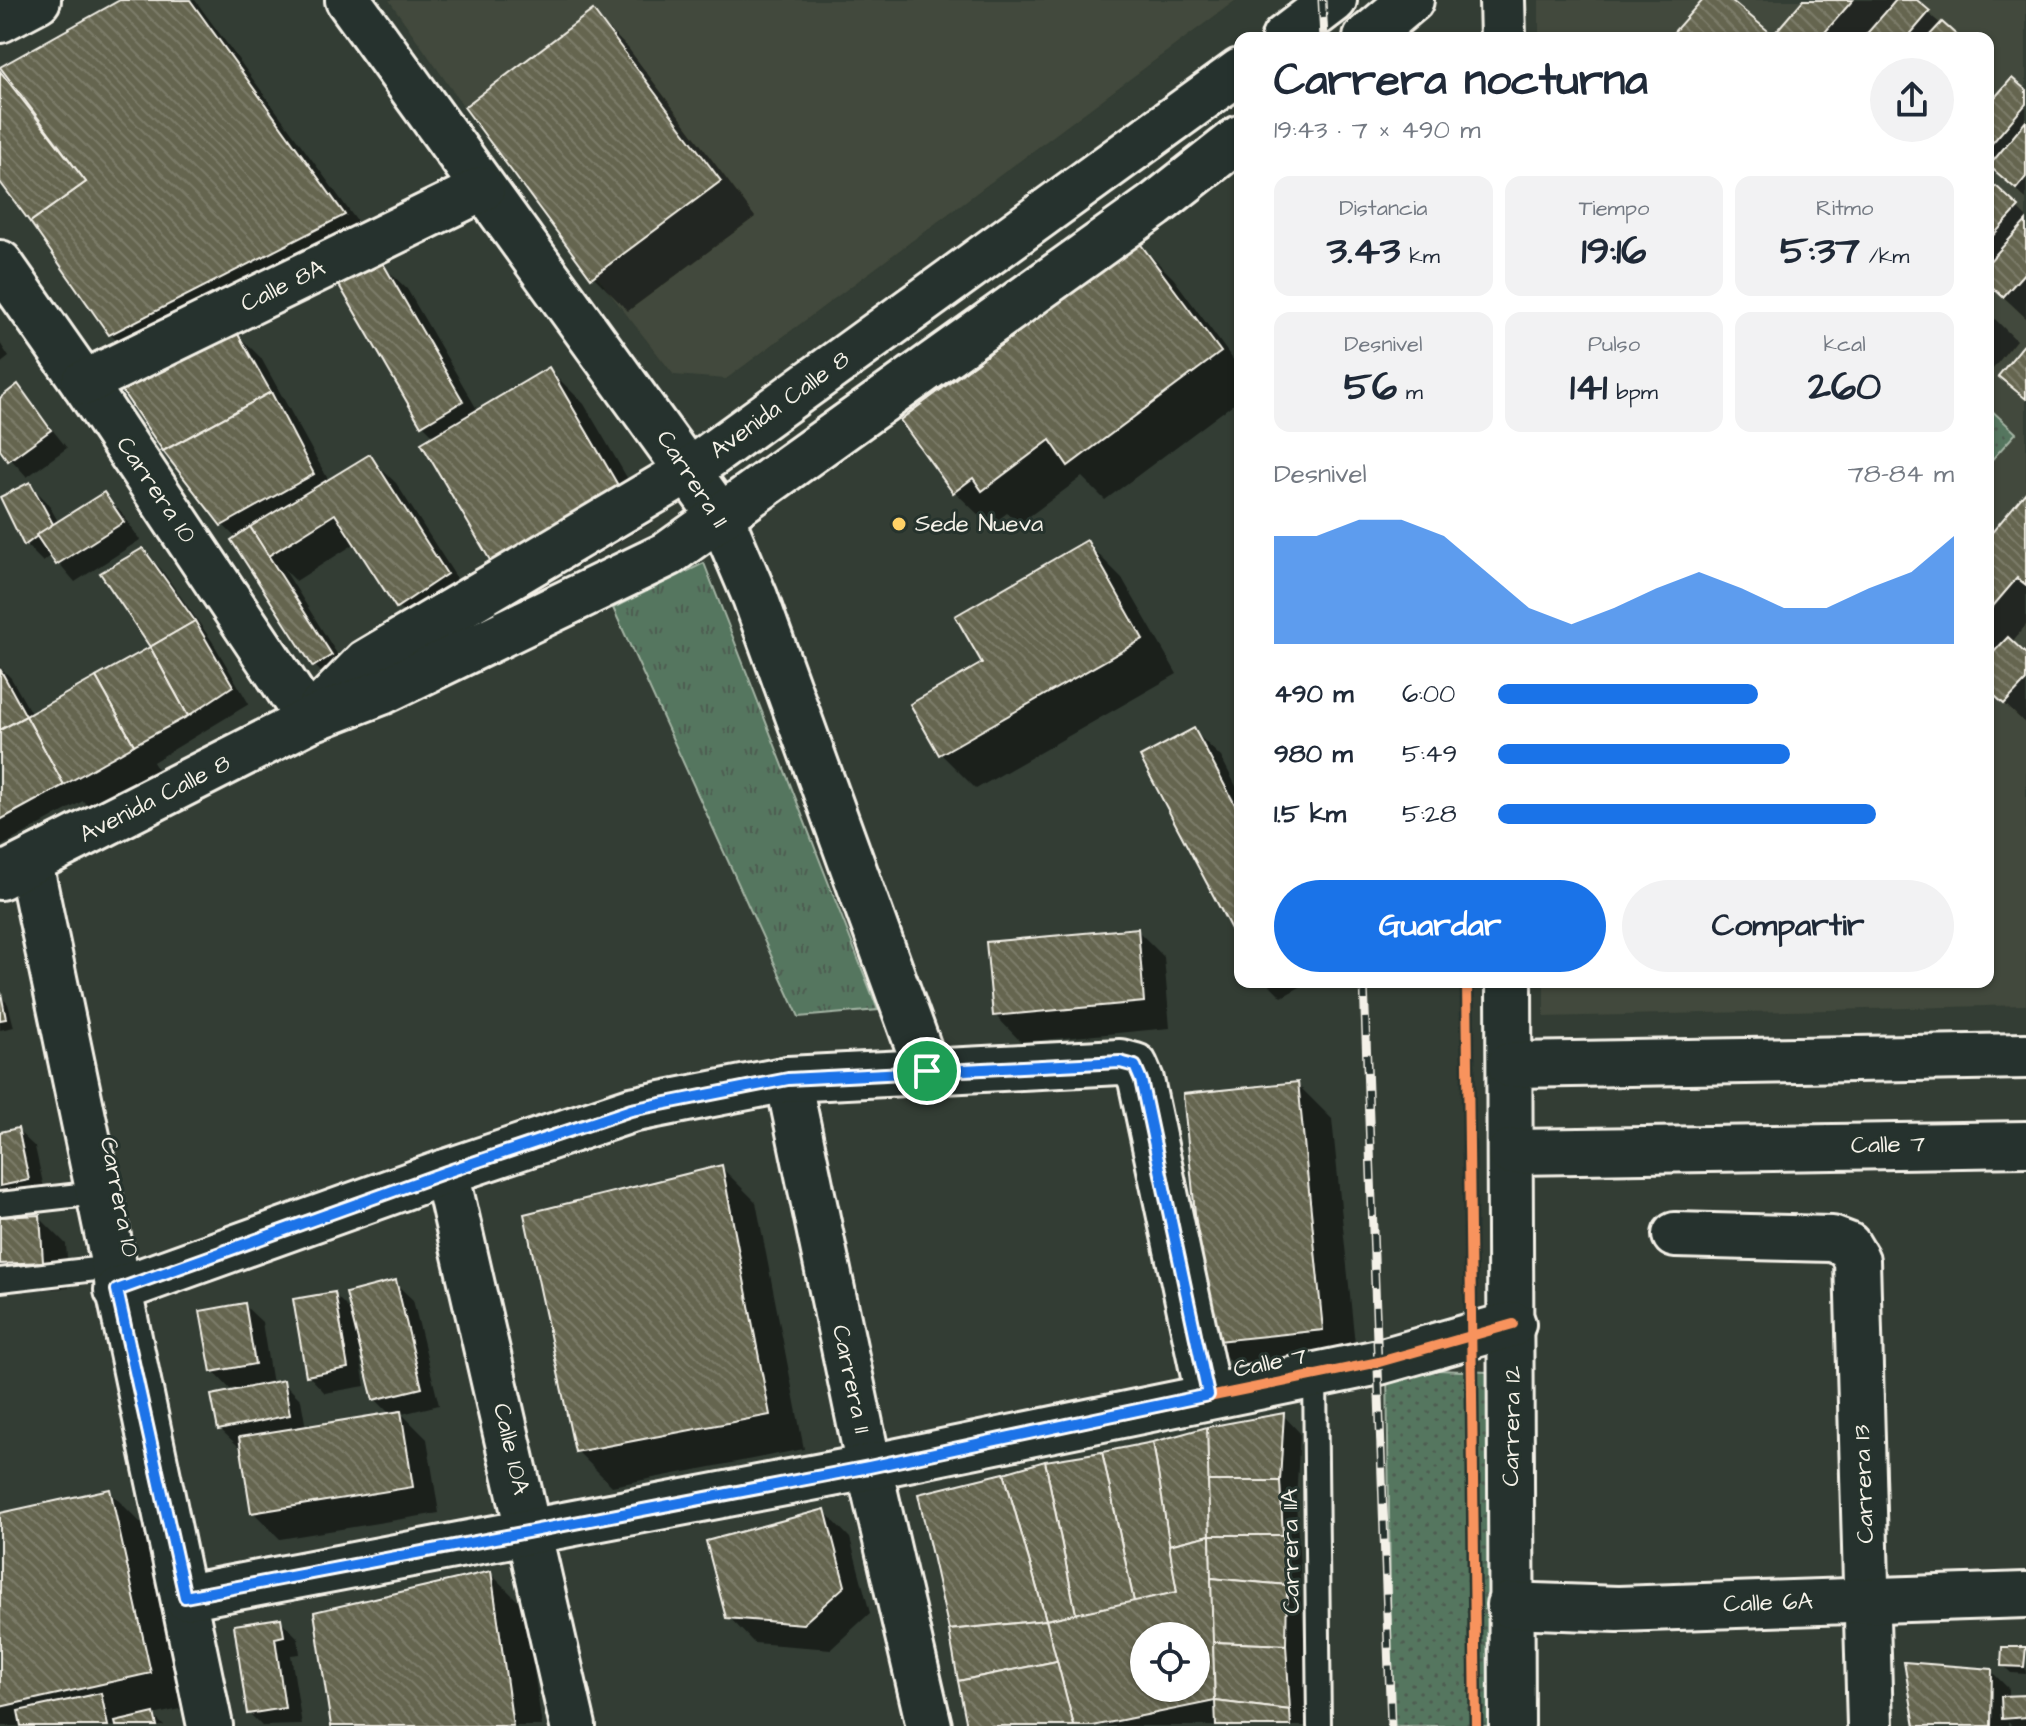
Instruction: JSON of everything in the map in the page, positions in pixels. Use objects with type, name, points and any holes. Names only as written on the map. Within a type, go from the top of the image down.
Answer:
[{"type":"street","points":[[0,20],[38,0]]},
{"type":"street","name":"Carrera 11","points":[[348,0],[721,517],[755,597],[927,1071]]},
{"type":"street","points":[[1292,32],[1334,0]]},
{"type":"street","points":[[1373,32],[1411,0]]},
{"type":"street","points":[[1502,0],[1503,32]]},
{"type":"street","name":"Avenida Calle 8","points":[[309,720],[366,662],[690,470],[1234,75]]},
{"type":"street","name":"Avenida Calle 8","points":[[15,870],[309,720],[382,692],[668,554],[1142,214],[1234,143]]},
{"type":"street","name":"Calle 8A","points":[[84,383],[482,189]]},
{"type":"street","name":"Carrera 10","points":[[0,263],[309,720]]},
{"type":"street","name":"Carrera 10","points":[[15,870],[97,1193],[210,1726]]},
{"type":"street","name":"Carrera 12","points":[[1509,988],[1513,1324],[1509,1605],[1512,1726]]},
{"type":"street","points":[[1510,1065],[2026,1056]]},
{"type":"street","points":[[115,1279],[631,1110],[788,1079],[1120,1062],[1135,1066],[1208,1395]]},
{"type":"street","name":"Carrera 11","points":[[788,1079],[869,1467],[929,1726]]},
{"type":"street","name":"Calle 7","points":[[1510,1152],[2026,1144]]},
{"type":"street","name":"Calle 10A","points":[[446,1172],[573,1726]]},
{"type":"street","name":"Carrera 13","points":[[1675,1235],[1832,1239],[1848,1245],[1857,1260],[1870,1726]]},
{"type":"street","name":"Calle 7","points":[[185,1597],[869,1467],[1379,1362],[1513,1324]]},
{"type":"street","name":"Calle 6A","points":[[1509,1605],[1618,1609],[2026,1595]]},
{"type":"lane","points":[[0,1204],[97,1193]]},
{"type":"lane","points":[[0,1280],[115,1279]]},
{"type":"lane","name":"Carrera 11A","points":[[1315,1375],[1319,1726]]},
{"type":"shaded area","points":[[389,0],[1236,0],[726,379],[674,375],[464,107]]},
{"type":"shaded area","points":[[1539,0],[2026,0],[2026,1005],[1544,1017],[1544,988],[1994,988],[1994,32],[1539,32]]},
{"type":"green space","points":[[1994,413],[2016,433],[1994,457]]},
{"type":"green space","points":[[704,563],[878,1010],[799,1017],[613,608]]},
{"type":"green space","points":[[1387,1368],[1488,1372],[1492,1726],[1392,1726]]},
{"type":"building","points":[[120,0],[190,0],[345,215],[109,335],[30,222],[86,182],[0,67]]},
{"type":"building","points":[[1702,0],[1731,0],[1769,32],[1674,32]]},
{"type":"building","points":[[1803,0],[1853,0],[1825,32],[1776,32]]},
{"type":"building","points":[[1896,0],[1917,0],[1930,11],[1912,32],[1868,32]]},
{"type":"building","points":[[593,10],[721,181],[591,278],[464,107]]},
{"type":"building","points":[[1942,22],[1953,32],[1933,32]]},
{"type":"building","points":[[0,71],[86,182],[30,222],[0,182]]},
{"type":"building","points":[[2012,78],[2026,90],[2026,104],[1994,141],[1994,98]]},
{"type":"building","points":[[2026,121],[2026,177],[2016,189],[1994,170],[1994,160]]},
{"type":"building","points":[[1996,186],[2019,207],[1994,234]]},
{"type":"building","points":[[2026,221],[2026,271],[2003,297],[1994,289],[1994,256]]},
{"type":"building","points":[[1139,242],[1221,352],[1068,466],[1050,440],[982,491],[973,478],[953,493],[900,420]]},
{"type":"building","points":[[381,260],[463,401],[421,426],[339,285]]},
{"type":"building","points":[[235,329],[271,392],[163,451],[118,385]]},
{"type":"building","points":[[2026,342],[2026,399],[1998,376]]},
{"type":"building","points":[[549,367],[619,487],[491,562],[421,443]]},
{"type":"building","points":[[18,384],[51,430],[8,461],[0,450],[0,398]]},
{"type":"building","points":[[271,392],[314,474],[221,526],[163,451]]},
{"type":"building","points":[[370,454],[447,574],[396,608],[335,514],[268,556],[250,527]]},
{"type":"building","points":[[30,482],[53,524],[24,546],[0,497]]},
{"type":"building","points":[[104,492],[124,522],[56,565],[36,535]]},
{"type":"building","points":[[2026,492],[2026,585],[2017,578],[1994,605],[1994,530]]},
{"type":"building","points":[[250,527],[332,655],[313,667],[231,540]]},
{"type":"building","points":[[1087,540],[1143,639],[939,755],[910,704],[982,663],[955,616]]},
{"type":"building","points":[[143,548],[195,621],[150,647],[100,573]]},
{"type":"building","points":[[195,621],[233,686],[188,716],[150,647]]},
{"type":"building","points":[[2008,637],[2026,654],[2026,681],[2004,704],[1994,695],[1994,652]]},
{"type":"building","points":[[150,647],[188,716],[134,745],[96,677]]},
{"type":"building","points":[[0,669],[26,716],[0,730]]},
{"type":"building","points":[[96,677],[134,745],[64,785],[26,716]]},
{"type":"building","points":[[26,716],[64,785],[0,820],[0,730]]},
{"type":"building","points":[[1194,728],[1234,803],[1234,935],[1140,757]]},
{"type":"building","points":[[1138,928],[1144,1002],[993,1016],[986,942]]},
{"type":"building","points":[[0,993],[6,1019],[0,1020]]},
{"type":"building","points":[[1298,1082],[1323,1330],[1208,1342],[1183,1094]]},
{"type":"building","points":[[18,1128],[29,1180],[0,1186],[0,1132]]},
{"type":"building","points":[[722,1165],[770,1415],[575,1452],[524,1214]]},
{"type":"building","points":[[40,1215],[43,1262],[0,1264],[0,1217]]},
{"type":"building","points":[[396,1280],[422,1388],[373,1400],[346,1293]]},
{"type":"building","points":[[335,1292],[348,1368],[306,1376],[293,1299]]},
{"type":"building","points":[[245,1303],[255,1364],[211,1372],[200,1311]]},
{"type":"building","points":[[284,1380],[290,1415],[218,1430],[211,1395]]},
{"type":"building","points":[[401,1411],[413,1487],[251,1513],[239,1437]]},
{"type":"building","points":[[1284,1413],[1280,1481],[1208,1481],[1207,1427]]},
{"type":"building","points":[[1207,1427],[1210,1535],[1169,1545],[1153,1442]]},
{"type":"building","points":[[1153,1442],[1177,1592],[1134,1602],[1102,1452]]},
{"type":"building","points":[[1102,1452],[1134,1602],[1076,1614],[1045,1461]]},
{"type":"building","points":[[1045,1461],[1076,1614],[1046,1620],[1004,1473]]},
{"type":"building","points":[[1004,1473],[1046,1620],[949,1630],[918,1494]]},
{"type":"building","points":[[1208,1481],[1280,1481],[1283,1535],[1210,1535]]},
{"type":"building","points":[[110,1489],[151,1673],[0,1707],[0,1513]]},
{"type":"building","points":[[825,1509],[845,1586],[803,1624],[726,1618],[706,1541]]},
{"type":"building","points":[[1210,1535],[1215,1701],[1093,1726],[1074,1726],[1046,1620],[1177,1592],[1169,1545]]},
{"type":"building","points":[[1210,1535],[1283,1535],[1287,1585],[1211,1578]]},
{"type":"building","points":[[491,1571],[513,1726],[331,1726],[314,1612]]},
{"type":"building","points":[[1211,1578],[1287,1585],[1286,1645],[1213,1642]]},
{"type":"building","points":[[281,1618],[284,1636],[275,1638],[285,1708],[247,1714],[234,1625]]},
{"type":"building","points":[[1046,1620],[1057,1661],[958,1681],[949,1630]]},
{"type":"building","points":[[1213,1642],[1286,1645],[1290,1710],[1215,1701]]},
{"type":"building","points":[[2002,1647],[2026,1647],[2024,1667],[2001,1666]]},
{"type":"building","points":[[1057,1661],[1074,1726],[967,1726],[958,1681]]},
{"type":"building","points":[[1904,1662],[1992,1669],[1991,1726],[1915,1726]]},
{"type":"building","points":[[101,1693],[108,1726],[21,1726],[18,1711]]},
{"type":"building","points":[[2026,1695],[2026,1717],[2002,1719],[2001,1696]]},
{"type":"building","points":[[1215,1701],[1290,1710],[1291,1726],[1216,1726]]},
{"type":"building","points":[[154,1713],[157,1726],[116,1726],[115,1722]]},
{"type":"railway","points":[[1322,0],[1324,32]]},
{"type":"railway","points":[[1364,988],[1391,1726]]},
{"type":"cycle path","points":[[1467,988],[1476,1726]]},
{"type":"cycle path","points":[[117,1290],[446,1172],[631,1110],[788,1079],[1120,1062],[1135,1066],[1141,1080],[1208,1395]]},
{"type":"cycle path","points":[[185,1597],[869,1467],[1379,1362],[1513,1324]]},
{"type":"place","name":"Sede Nueva","points":[[899,524]]},
{"type":"route","points":[[1120,1062],[1135,1066],[1141,1080],[1208,1395],[869,1467],[185,1597],[117,1290],[446,1172],[631,1110],[788,1079],[927,1071],[1120,1062]]}]
